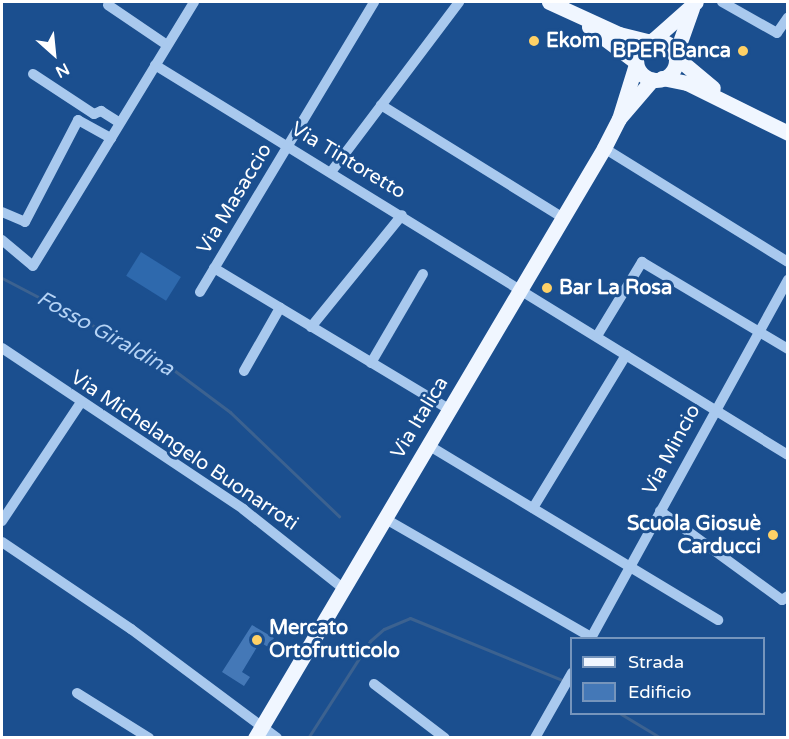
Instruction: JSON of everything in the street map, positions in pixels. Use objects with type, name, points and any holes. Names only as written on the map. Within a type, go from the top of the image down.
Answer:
[{"type":"main road","points":[[549,2],[575,16],[657,79],[687,83],[788,133]]},
{"type":"main road","points":[[636,63],[636,53],[694,4]]},
{"type":"main road","points":[[657,79],[673,70],[694,4]]},
{"type":"main road","points":[[575,16],[650,40],[665,42],[676,56],[737,106]]},
{"type":"main road","name":"Via Italica","points":[[259,732],[604,148],[619,119],[636,63]]},
{"type":"main road","name":"Via Italica","points":[[619,119],[657,79]]},
{"type":"street","points":[[2,240],[33,266],[194,2]]},
{"type":"street","name":"Via Masaccio","points":[[200,292],[374,2]]},
{"type":"street","points":[[331,172],[459,2]]},
{"type":"street","points":[[722,2],[777,33],[788,17]]},
{"type":"street","points":[[108,5],[167,45]]},
{"type":"street","name":"Via Tintoretto","points":[[155,66],[522,288],[788,455]]},
{"type":"street","points":[[33,74],[94,114],[101,111],[120,123]]},
{"type":"street","points":[[381,105],[563,218]]},
{"type":"street","points":[[2,212],[25,222],[78,120],[111,138]]},
{"type":"street","points":[[604,148],[788,262]]},
{"type":"street","points":[[311,327],[402,215]]},
{"type":"street","points":[[597,336],[642,262],[788,349]]},
{"type":"street","points":[[214,268],[450,410]]},
{"type":"street","points":[[371,363],[423,274]]},
{"type":"street","name":"Via Mincio","points":[[592,637],[714,408],[788,280]]},
{"type":"street","points":[[244,371],[280,308]]},
{"type":"street","name":"Via Michelangelo Buonarroti","points":[[2,348],[271,530],[344,589]]},
{"type":"street","points":[[533,508],[626,355]]},
{"type":"street","points":[[2,521],[81,402]]},
{"type":"street","points":[[428,445],[718,620]]},
{"type":"street","points":[[660,512],[785,598]]},
{"type":"street","points":[[384,518],[589,637]]},
{"type":"street","points":[[2,542],[131,629],[259,732],[277,738]]},
{"type":"street","points":[[536,738],[570,676]]},
{"type":"street","points":[[374,684],[445,738]]},
{"type":"street","points":[[77,693],[149,738]]},
{"type":"shaded area","points":[[141,252],[181,277],[166,301],[126,276]]},
{"type":"building","points":[[252,625],[274,638],[268,647],[260,642],[242,672],[250,677],[244,686],[222,672]]},
{"type":"waterway","name":"Fosso Giraldina","points":[[2,278],[163,362],[230,412],[339,516]]},
{"type":"waterway","points":[[308,738],[370,641],[384,629],[410,618],[564,681]]},
{"type":"waterway","points":[[623,715],[661,738]]},
{"type":"place","name":"Ekom","points":[[534,41]]},
{"type":"place","name":"BPER Banca","points":[[743,51]]},
{"type":"place","name":"Bar La Rosa","points":[[547,288]]},
{"type":"place","name":"Scuola Giosuè Carducci","points":[[773,535]]},
{"type":"place","name":"Mercato Ortofrutticolo","points":[[257,640]]}]
